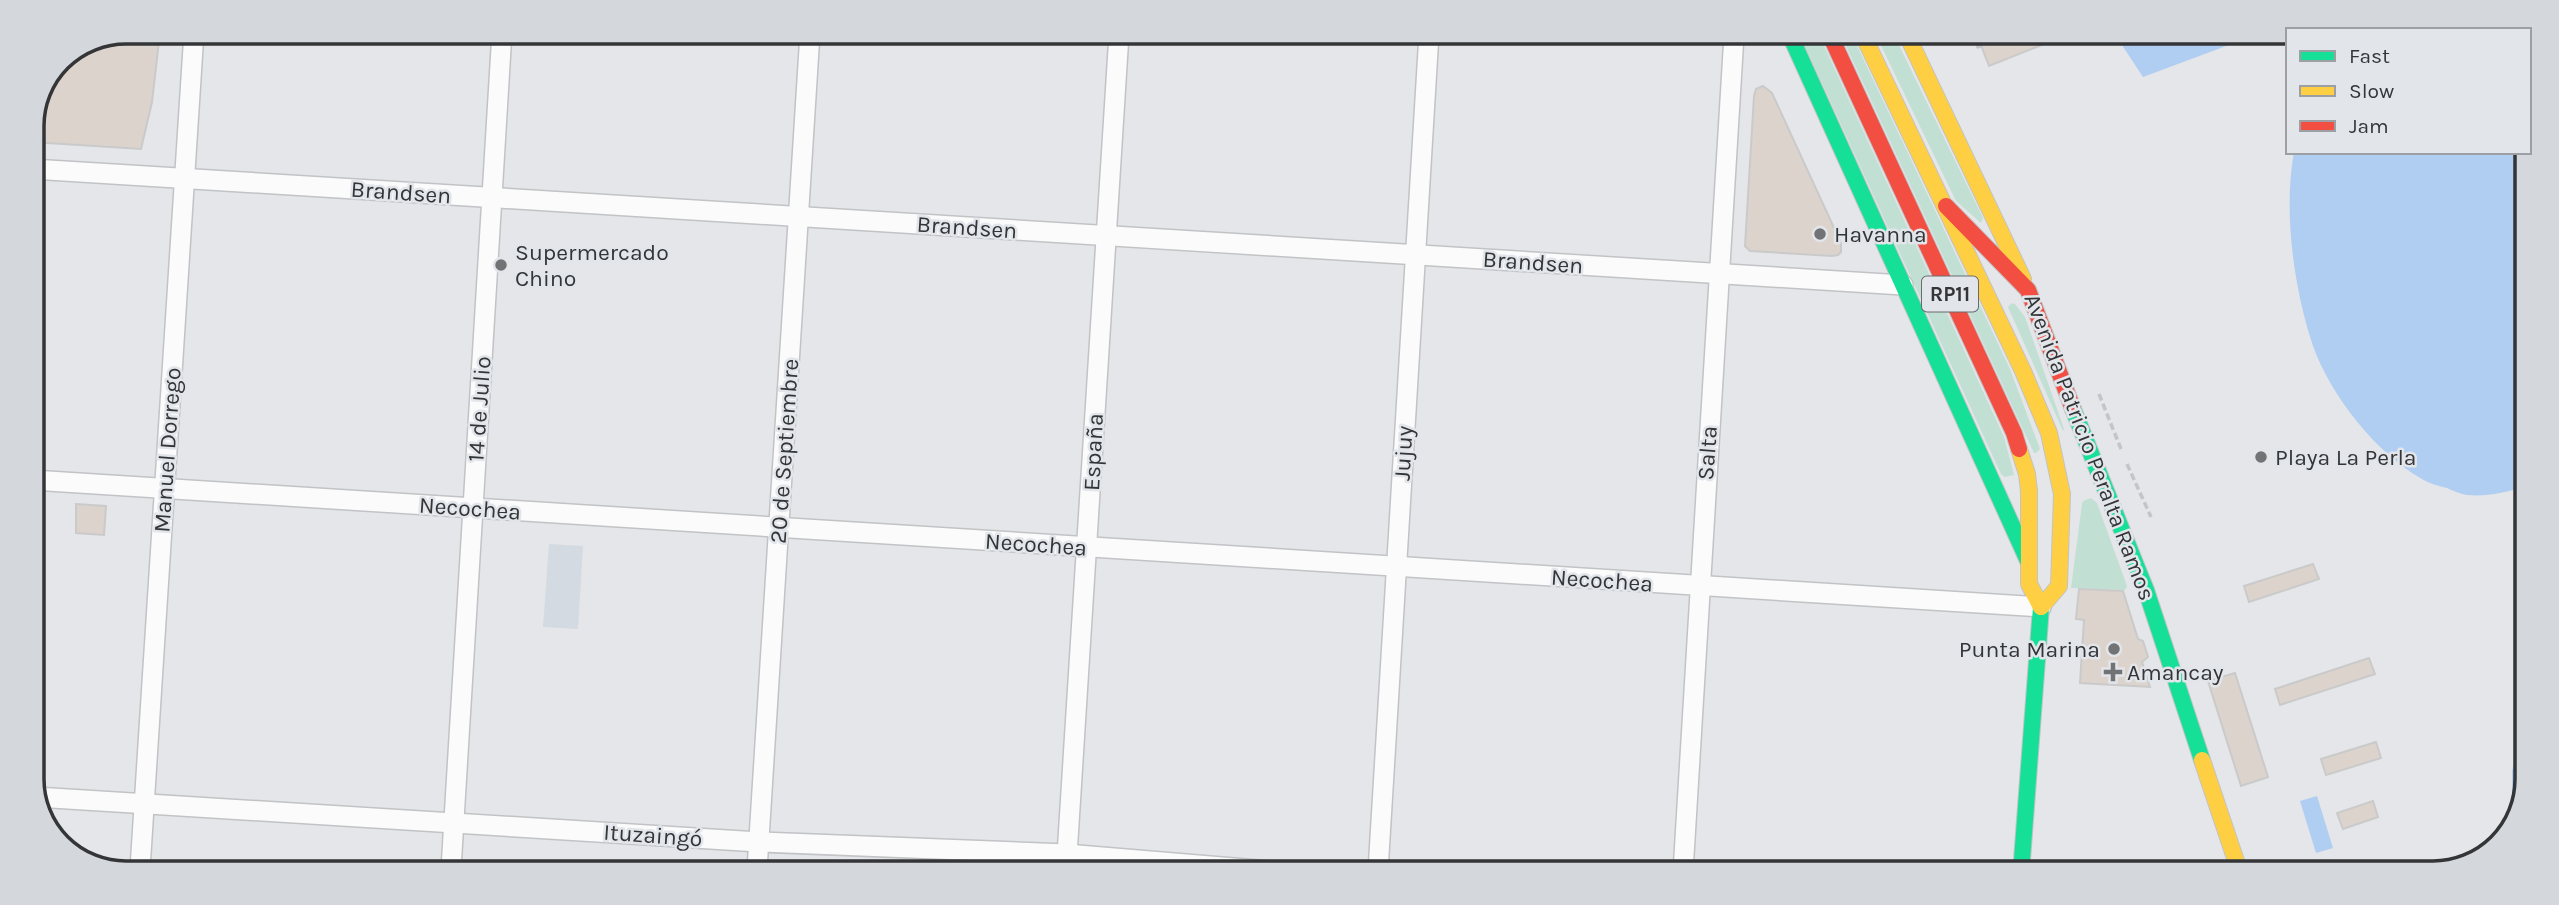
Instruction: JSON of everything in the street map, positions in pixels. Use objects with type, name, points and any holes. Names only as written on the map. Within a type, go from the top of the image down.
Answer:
[{"type":"main road","points":[[1794,44],[2029,563]]},
{"type":"main road","name":"RP11","points":[[1834,44],[2021,452],[2029,491],[2029,584],[2041,607],[2022,861]]},
{"type":"main road","name":"Avenida Patricio Peralta Ramos","points":[[1867,44],[1946,206],[2049,433],[2059,472],[2062,523],[2059,586],[2041,607]]},
{"type":"main road","name":"Avenida Patricio Peralta Ramos","points":[[1911,44],[2028,290],[2155,614],[2235,861]]},
{"type":"main road","points":[[1946,206],[2028,290]]},
{"type":"main road","points":[[2062,523],[2083,436]]},
{"type":"street","name":"Manuel Dorrego","points":[[140,861],[193,44]]},
{"type":"street","name":"14 de Julio","points":[[451,861],[501,44]]},
{"type":"street","name":"20 de Septiembre","points":[[758,861],[809,44]]},
{"type":"street","name":"España","points":[[1066,861],[1118,44]]},
{"type":"street","name":"Jujuy","points":[[1379,861],[1428,44]]},
{"type":"street","name":"Salta","points":[[1684,861],[1733,44]]},
{"type":"street","name":"Brandsen","points":[[44,170],[1903,285]]},
{"type":"street","name":"Necochea","points":[[44,481],[2041,607]]},
{"type":"street","name":"Ituzaingó","points":[[46,798],[1051,861]]},
{"type":"path","points":[[2099,394],[2121,449]]},
{"type":"path","points":[[2127,464],[2151,517]]},
{"type":"shaded area","points":[[549,544],[583,546],[578,629],[543,627]]},
{"type":"green space","points":[[1804,44],[1823,44],[2004,437],[2014,475],[2005,477],[2001,474]]},
{"type":"green space","points":[[1845,44],[1856,44],[2010,369],[2040,449],[2034,453]]},
{"type":"green space","points":[[1880,44],[1898,44],[1983,218],[1981,223],[1956,201]]},
{"type":"green space","points":[[2012,303],[2025,317],[2063,431],[2008,307]]},
{"type":"green space","points":[[2091,498],[2097,503],[2127,586],[2125,590],[2071,588],[2082,504]]},
{"type":"water","points":[[2121,44],[2232,44],[2143,77]]},
{"type":"water","points":[[2294,154],[2515,154],[2515,489],[2496,494],[2462,494],[2428,482],[2388,454],[2343,403],[2313,346],[2300,300],[2290,225]]},
{"type":"water","points":[[2515,760],[2512,802],[2512,771]]},
{"type":"water","points":[[2317,796],[2333,848],[2316,853],[2300,801]]},
{"type":"building","points":[[159,44],[152,102],[141,149],[44,143],[45,110],[50,94],[68,68],[94,50],[110,45]]},
{"type":"building","points":[[1980,44],[2044,44],[1989,66]]},
{"type":"building","points":[[1763,86],[1772,93],[1841,243],[1841,252],[1838,255],[1750,251],[1745,246],[1754,96],[1756,89]]},
{"type":"building","points":[[76,504],[106,506],[104,535],[76,533]]},
{"type":"building","points":[[2313,564],[2319,579],[2249,602],[2244,586]]},
{"type":"building","points":[[2079,589],[2123,591],[2138,639],[2143,641],[2148,657],[2142,662],[2150,687],[2080,683],[2084,620],[2076,619]]},
{"type":"building","points":[[2369,658],[2375,674],[2280,705],[2275,689]]},
{"type":"building","points":[[2235,673],[2268,777],[2241,786],[2208,681]]},
{"type":"building","points":[[2376,742],[2381,758],[2326,775],[2321,759]]},
{"type":"building","points":[[2373,801],[2378,817],[2343,829],[2337,813]]},
{"type":"traffic: fast","points":[[1794,44],[2029,563]]},
{"type":"traffic: fast","points":[[2073,409],[2146,590],[2202,760]]},
{"type":"traffic: fast","points":[[2022,861],[2041,607]]},
{"type":"traffic: slow","points":[[1867,44],[2023,371],[2049,433],[2062,494],[2059,586],[2041,607]]},
{"type":"traffic: slow","points":[[1911,44],[2023,279]]},
{"type":"traffic: slow","points":[[2019,449],[2029,491],[2029,584],[2041,607]]},
{"type":"traffic: slow","points":[[2202,760],[2236,861]]},
{"type":"traffic: jam","points":[[1834,44],[2019,449]]},
{"type":"traffic: jam","points":[[1946,206],[2028,290],[2073,409]]},
{"type":"place","name":"Havanna","points":[[1820,234]]},
{"type":"place","name":"Supermercado Chino","points":[[501,265]]},
{"type":"place","name":"Playa La Perla","points":[[2261,457]]},
{"type":"place","name":"Punta Marina","points":[[2114,649]]},
{"type":"place","name":"Amancay","points":[[2113,672]]}]
